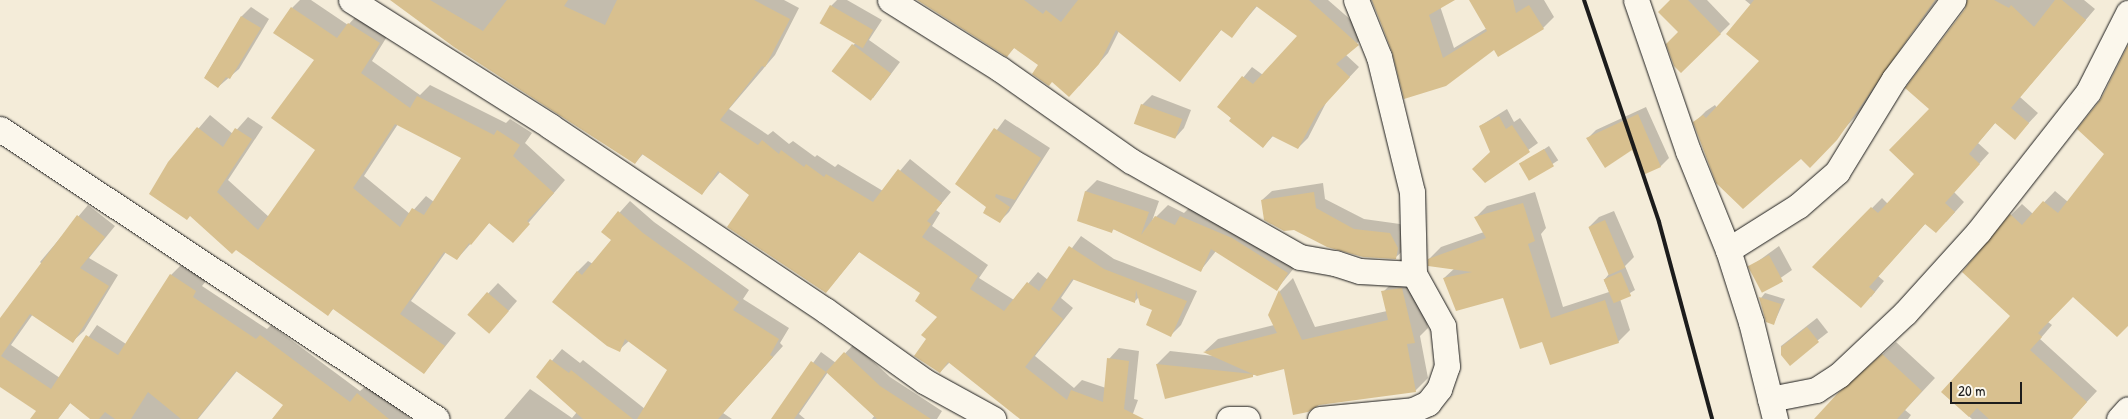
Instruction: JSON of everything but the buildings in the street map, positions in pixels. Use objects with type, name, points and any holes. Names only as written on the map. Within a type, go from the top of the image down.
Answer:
[{"type":"street","points":[[351,0],[566,137],[825,310],[924,380],[993,419]]},
{"type":"street","points":[[890,0],[1000,70],[1131,160],[1300,257],[1335,262],[1360,271],[1414,274]]},
{"type":"street","points":[[1320,419],[1413,410],[1428,402],[1439,389],[1447,366],[1443,326],[1414,274],[1412,192],[1379,57],[1356,0]]},
{"type":"street","points":[[1636,0],[1688,152],[1728,250],[1773,409],[1816,390],[1839,375],[1905,313],[1979,231],[2088,92],[2128,13]]},
{"type":"street","points":[[1728,250],[1798,206],[1837,172],[1894,79],[1953,0]]},
{"type":"street","points":[[0,129],[437,419]]},
{"type":"street","points":[[2119,419],[2128,409]]},
{"type":"street","points":[[1229,419],[1247,419]]},
{"type":"railway","points":[[1584,0],[1659,222],[1712,419]]}]
